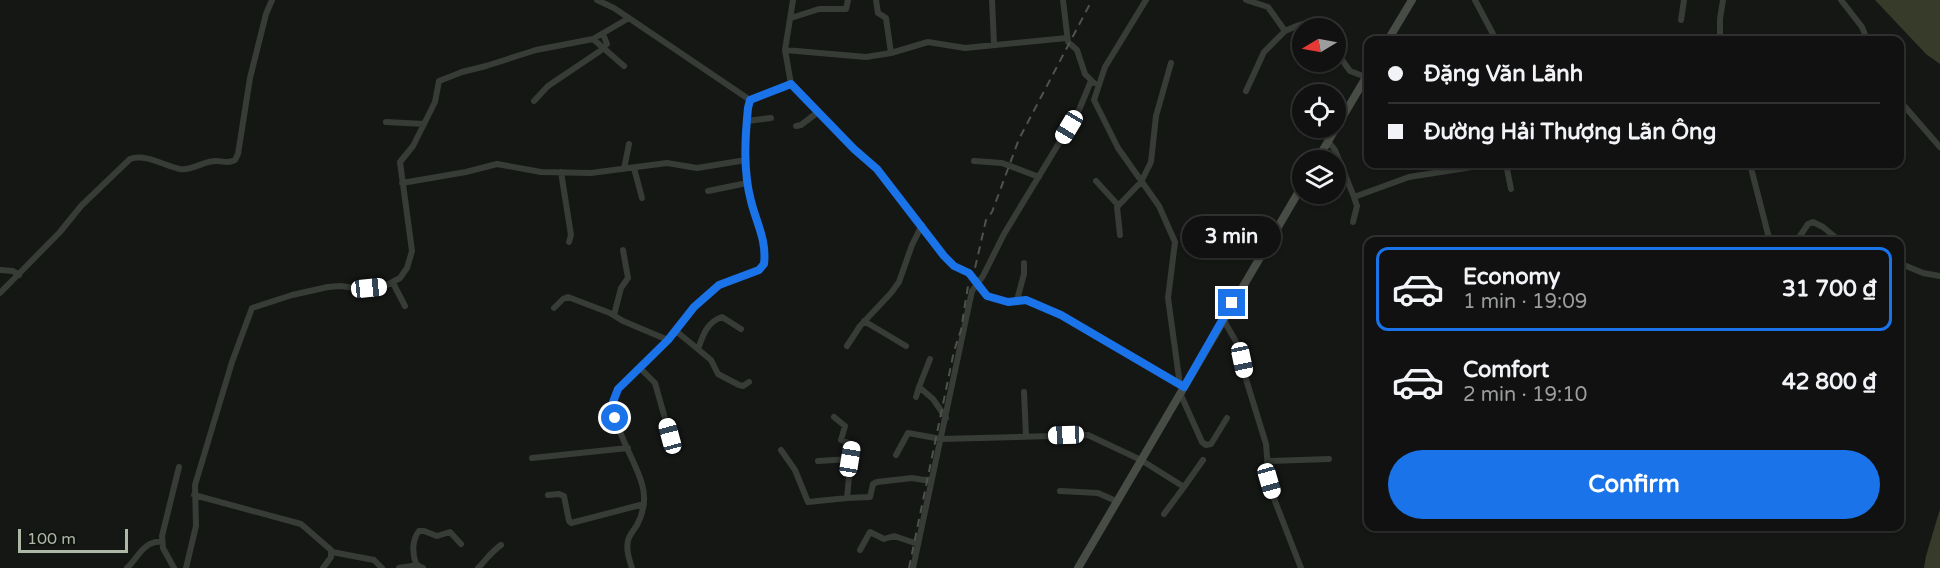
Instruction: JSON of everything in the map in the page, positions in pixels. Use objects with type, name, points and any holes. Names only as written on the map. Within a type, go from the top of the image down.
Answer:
[{"type":"street","points":[[0,294],[60,232],[81,206],[130,159],[144,158],[183,170],[216,161],[223,163],[235,160],[238,154],[250,78],[266,14],[272,0]]},
{"type":"street","points":[[597,0],[614,8],[750,100]]},
{"type":"street","points":[[793,0],[785,50],[791,84],[854,149],[877,169],[954,266],[969,273],[987,296],[1008,302],[1026,300],[1061,315],[1182,388]]},
{"type":"street","points":[[791,18],[819,9],[846,9],[848,0]]},
{"type":"street","points":[[876,0],[878,13],[886,18],[891,53]]},
{"type":"street","points":[[992,0],[994,44]]},
{"type":"street","points":[[1063,0],[1069,43],[1077,50],[1083,70],[1091,81],[1098,85]]},
{"type":"street","points":[[1146,0],[1105,67],[1094,98],[1095,104],[1118,148],[1159,206],[1175,242],[1168,298],[1182,388],[1202,442],[1206,445],[1211,444],[1227,418]]},
{"type":"street","points":[[1246,0],[1268,7],[1285,31]]},
{"type":"street","points":[[1475,0],[1493,34]]},
{"type":"street","points":[[1681,20],[1684,0]]},
{"type":"street","points":[[1720,36],[1723,0]]},
{"type":"street","points":[[1841,0],[1862,27],[1865,36]]},
{"type":"street","points":[[1390,36],[1408,2]]},
{"type":"street","points":[[186,568],[196,526],[194,495],[198,473],[232,362],[252,308],[281,298],[328,287],[385,286],[400,278],[407,268],[412,251],[400,162],[413,146],[435,102],[438,83],[441,79],[536,50],[593,39],[629,18]]},
{"type":"street","points":[[1246,91],[1264,52],[1285,31],[1292,28]]},
{"type":"street","points":[[534,101],[548,86],[586,62],[604,47],[607,44],[603,34]]},
{"type":"street","points":[[785,50],[866,57],[891,53],[928,42],[965,48],[1067,38]]},
{"type":"street","points":[[593,39],[624,66]]},
{"type":"street","points":[[1118,205],[1141,182],[1153,158],[1156,116],[1171,63]]},
{"type":"street","points":[[1346,65],[1350,71],[1364,74]]},
{"type":"street","points":[[1323,150],[1364,80]]},
{"type":"street","points":[[913,568],[972,291],[1079,110],[1091,81]]},
{"type":"street","points":[[750,100],[791,84]]},
{"type":"street","points":[[632,568],[628,550],[629,538],[640,518],[644,504],[643,486],[615,418],[613,402],[618,389],[668,340],[694,307],[710,292],[719,285],[759,270],[764,264],[764,244],[747,183],[747,121],[750,100]]},
{"type":"street","points":[[1904,106],[1940,147]]},
{"type":"street","points":[[796,126],[801,125],[818,112]]},
{"type":"street","points":[[747,121],[771,118]]},
{"type":"street","points":[[386,122],[423,124]]},
{"type":"street","points":[[1328,141],[1335,150],[1357,206],[1353,222]]},
{"type":"street","points":[[624,170],[629,144]]},
{"type":"street","points":[[402,183],[497,164],[541,172],[591,173],[667,163],[697,168],[746,160]]},
{"type":"street","points":[[974,161],[1002,163],[1039,177]]},
{"type":"street","points":[[633,168],[642,198]]},
{"type":"street","points":[[1354,197],[1409,177],[1466,168]]},
{"type":"street","points":[[1507,168],[1510,189]]},
{"type":"street","points":[[1751,168],[1769,237]]},
{"type":"street","points":[[561,172],[571,236],[569,242]]},
{"type":"street","points":[[1096,181],[1118,205],[1120,235]]},
{"type":"street","points":[[708,191],[747,183]]},
{"type":"street","points":[[1078,568],[1292,203]]},
{"type":"street","points":[[1799,237],[1808,224],[1813,222],[1834,237]]},
{"type":"street","points":[[847,346],[864,321],[891,293],[898,282],[921,225]]},
{"type":"street","points":[[614,315],[621,288],[628,278],[623,249]]},
{"type":"street","points":[[1017,300],[1024,274],[1024,263]]},
{"type":"street","points":[[1904,265],[1923,273],[1940,276]]},
{"type":"street","points":[[0,270],[14,271],[20,275]]},
{"type":"street","points":[[393,283],[405,306]]},
{"type":"street","points":[[554,308],[559,301],[568,297],[668,340]]},
{"type":"street","points":[[698,349],[705,330],[717,319],[726,318],[741,329]]},
{"type":"street","points":[[1223,319],[1238,345],[1266,444],[1269,481],[1273,496],[1300,568]]},
{"type":"street","points":[[864,321],[906,346]]},
{"type":"street","points":[[676,331],[711,360],[718,374],[739,385],[743,386],[749,382]]},
{"type":"street","points":[[916,397],[930,359]]},
{"type":"street","points":[[640,368],[655,383],[670,436]]},
{"type":"street","points":[[919,387],[933,399],[946,418]]},
{"type":"street","points":[[1024,392],[1026,436]]},
{"type":"street","points":[[834,417],[845,426],[841,440],[852,444],[847,498]]},
{"type":"street","points":[[896,455],[908,433],[941,439],[1088,435],[1141,460],[1184,487]]},
{"type":"street","points":[[532,458],[628,448]]},
{"type":"street","points":[[781,450],[795,470],[808,502],[870,497],[873,484],[877,482],[912,478],[932,479]]},
{"type":"street","points":[[818,461],[850,459]]},
{"type":"street","points":[[1267,461],[1329,459]]},
{"type":"street","points":[[1164,514],[1203,460]]},
{"type":"street","points":[[174,568],[164,552],[162,536],[179,467]]},
{"type":"street","points":[[1060,491],[1098,493],[1116,501]]},
{"type":"street","points":[[194,495],[301,524],[332,552],[374,560],[382,568]]},
{"type":"street","points":[[548,495],[564,496],[571,523],[644,504]]},
{"type":"street","points":[[420,567],[415,562],[413,549],[419,531],[437,536],[450,532],[461,544]]},
{"type":"street","points":[[860,550],[870,532],[884,538],[894,536],[918,544]]},
{"type":"street","points":[[127,568],[143,549],[152,543],[162,542]]},
{"type":"street","points":[[478,568],[489,554],[501,545]]},
{"type":"street","points":[[323,568],[332,552]]},
{"type":"street","points":[[399,568],[420,567]]},
{"type":"shaded area","points":[[1875,0],[1940,0],[1940,64],[1926,54]]},
{"type":"shaded area","points":[[1940,509],[1940,568],[1924,568],[1926,556]]},
{"type":"railway","points":[[909,568],[954,351],[961,330],[968,286],[973,277],[986,220],[992,212],[1019,139],[1092,0]]},
{"type":"route","points":[[615,418],[613,402],[618,389],[658,351],[694,307],[719,285],[759,270],[764,264],[764,244],[747,183],[748,108],[750,100],[791,84],[854,149],[877,169],[944,256],[954,266],[969,273],[987,296],[1008,302],[1026,300],[1061,315],[1184,387],[1232,303]]}]
